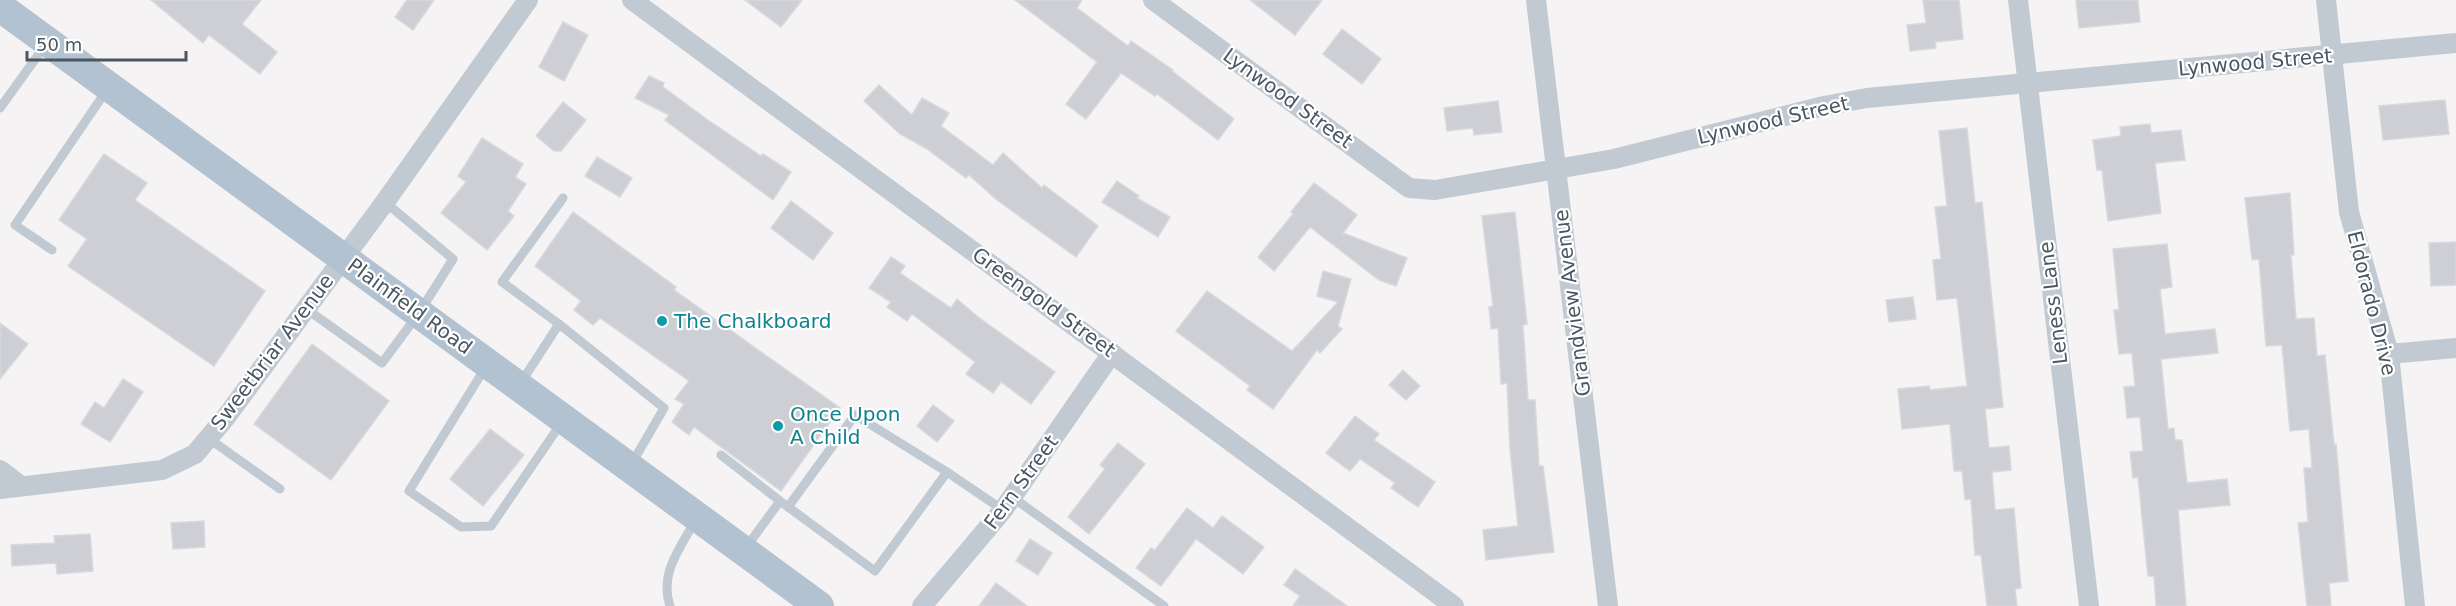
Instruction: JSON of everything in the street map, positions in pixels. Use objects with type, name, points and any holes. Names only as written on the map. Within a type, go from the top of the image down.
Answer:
[{"type":"main road","name":"Plainfield Road","points":[[0,7],[819,606]]},
{"type":"street","name":"Sweetbriar Avenue","points":[[0,489],[162,470],[195,454],[385,202],[528,0]]},
{"type":"street","name":"Greengold Street","points":[[632,0],[1113,352],[1454,606]]},
{"type":"street","name":"Lynwood Street","points":[[1153,0],[1409,188],[1435,190],[1614,159],[1824,106],[1867,98],[2456,42]]},
{"type":"street","name":"Grandview Avenue","points":[[1536,0],[1604,606]]},
{"type":"street","name":"Leness Lane","points":[[2018,0],[2089,606]]},
{"type":"street","name":"Eldorado Drive","points":[[2326,0],[2349,212],[2389,354],[2415,606]]},
{"type":"street","points":[[2389,354],[2456,348]]},
{"type":"street","name":"Fern Street","points":[[922,606],[1007,503],[1113,352]]},
{"type":"street","points":[[0,470],[21,486]]},
{"type":"lane","points":[[0,108],[47,41]]},
{"type":"lane","points":[[52,250],[15,225],[110,87]]},
{"type":"lane","points":[[563,198],[502,282],[559,324],[664,408],[629,467]]},
{"type":"lane","points":[[305,308],[382,363],[419,313],[453,259],[385,202]]},
{"type":"lane","points":[[519,386],[559,324]]},
{"type":"lane","points":[[488,363],[409,490],[461,527],[490,526],[564,419]]},
{"type":"lane","points":[[744,551],[855,415],[947,472],[1007,503],[1164,606]]},
{"type":"lane","points":[[208,438],[280,489]]},
{"type":"lane","points":[[721,455],[875,571],[947,472]]},
{"type":"lane","points":[[670,606],[666,594],[669,568],[697,517]]},
{"type":"building","points":[[151,0],[261,0],[242,24],[277,52],[260,74],[209,35],[203,43]]},
{"type":"building","points":[[407,0],[434,0],[413,30],[395,17]]},
{"type":"building","points":[[745,0],[802,0],[781,27]]},
{"type":"building","points":[[1015,0],[1082,0],[1077,8],[1128,46],[1131,41],[1173,70],[1234,119],[1218,140],[1157,94],[1155,96],[1121,73],[1086,119],[1066,104],[1097,62]]},
{"type":"building","points":[[1250,0],[1322,0],[1295,35]]},
{"type":"building","points":[[1923,0],[1959,0],[1963,39],[1935,42],[1936,48],[1910,51],[1907,25],[1926,23]]},
{"type":"building","points":[[2076,0],[2138,0],[2140,22],[2079,28]]},
{"type":"building","points":[[563,22],[588,35],[564,81],[539,67]]},
{"type":"building","points":[[1342,29],[1381,59],[1362,84],[1323,54]]},
{"type":"building","points":[[649,76],[664,83],[663,87],[761,156],[763,154],[791,172],[773,200],[665,120],[669,115],[635,98]]},
{"type":"building","points":[[879,85],[912,115],[922,98],[949,113],[941,126],[993,165],[1003,153],[1042,188],[1044,185],[1098,226],[1076,257],[997,200],[969,175],[966,178],[927,149],[900,134],[864,101]]},
{"type":"building","points":[[2445,100],[2449,134],[2383,140],[2379,106]]},
{"type":"building","points":[[1498,101],[1502,132],[1474,135],[1473,128],[1447,131],[1444,108]]},
{"type":"building","points":[[563,102],[586,120],[561,151],[554,151],[536,136]]},
{"type":"building","points":[[2150,124],[2151,133],[2181,130],[2185,160],[2155,163],[2161,213],[2108,221],[2102,170],[2097,170],[2093,140],[2121,136],[2120,127]]},
{"type":"building","points":[[1967,128],[1975,203],[1982,202],[2003,407],[1985,409],[1989,448],[2009,446],[2011,470],[1992,472],[1995,510],[2014,508],[2021,588],[2015,589],[2017,606],[1987,606],[1981,555],[1975,555],[1971,499],[1965,500],[1962,471],[1954,471],[1950,424],[1902,429],[1898,389],[1929,386],[1930,390],[1967,386],[1957,298],[1937,300],[1933,260],[1941,259],[1935,207],[1947,206],[1939,131]]},
{"type":"building","points":[[482,138],[523,164],[515,177],[526,184],[508,211],[514,216],[487,250],[441,213],[466,182],[458,176]]},
{"type":"building","points":[[104,154],[147,183],[135,200],[265,291],[214,366],[68,266],[87,239],[59,220]]},
{"type":"building","points":[[597,157],[632,178],[620,197],[585,176]]},
{"type":"building","points":[[1117,181],[1139,196],[1137,198],[1170,217],[1158,237],[1102,202]]},
{"type":"building","points":[[1314,183],[1357,215],[1343,233],[1407,258],[1396,286],[1379,280],[1310,227],[1274,271],[1258,257],[1293,214],[1291,212]]},
{"type":"building","points":[[2290,193],[2294,255],[2291,255],[2296,319],[2314,318],[2317,356],[2325,355],[2334,445],[2336,444],[2348,581],[2329,583],[2331,606],[2307,606],[2298,523],[2308,522],[2304,468],[2312,468],[2309,429],[2290,431],[2282,345],[2266,346],[2259,259],[2252,260],[2245,198]]},
{"type":"building","points":[[791,201],[833,233],[813,260],[771,228]]},
{"type":"building","name":"The Chalkboard","points":[[573,212],[676,287],[674,290],[840,408],[781,491],[694,427],[689,435],[672,422],[684,404],[675,399],[689,381],[600,318],[593,325],[574,310],[581,301],[535,266]]},
{"type":"building","points":[[1515,212],[1527,324],[1523,325],[1528,400],[1535,400],[1539,466],[1543,466],[1554,552],[1486,560],[1483,530],[1518,526],[1510,449],[1507,383],[1501,384],[1498,328],[1491,329],[1489,307],[1493,306],[1482,216]]},
{"type":"building","points":[[2456,242],[2456,285],[2431,286],[2429,243]]},
{"type":"building","points":[[2167,244],[2172,287],[2160,289],[2165,334],[2215,329],[2218,353],[2161,359],[2168,429],[2174,428],[2175,440],[2182,440],[2187,483],[2227,479],[2230,505],[2178,510],[2186,606],[2156,606],[2154,576],[2148,576],[2138,477],[2133,478],[2130,452],[2143,451],[2140,417],[2127,418],[2124,387],[2135,386],[2132,353],[2119,354],[2114,310],[2119,310],[2113,249]]},
{"type":"building","points":[[891,257],[905,266],[900,273],[951,308],[957,299],[978,317],[1055,372],[1031,404],[1001,382],[993,393],[966,374],[975,362],[912,314],[907,321],[887,307],[891,302],[869,288]]},
{"type":"building","points":[[1323,271],[1351,279],[1338,326],[1342,329],[1320,353],[1317,350],[1273,409],[1247,390],[1250,386],[1176,331],[1207,291],[1292,351],[1338,302],[1317,296]]},
{"type":"building","points":[[1913,297],[1916,319],[1889,322],[1886,300]]},
{"type":"building","points":[[0,323],[28,344],[0,379]]},
{"type":"building","points":[[312,344],[389,401],[331,480],[254,424]]},
{"type":"building","points":[[1403,370],[1420,386],[1406,400],[1389,385]]},
{"type":"building","points":[[123,379],[143,392],[110,442],[81,424],[95,402],[104,408]]},
{"type":"building","points":[[933,405],[954,421],[937,442],[917,426]]},
{"type":"building","points":[[1355,416],[1379,434],[1374,440],[1435,482],[1418,507],[1391,488],[1395,483],[1360,459],[1350,471],[1326,453]]},
{"type":"building","points":[[490,429],[524,455],[483,506],[450,479]]},
{"type":"building","points":[[1118,443],[1145,464],[1089,534],[1068,517],[1105,469],[1100,465]]},
{"type":"building","points":[[1187,508],[1213,528],[1222,516],[1264,547],[1243,574],[1196,539],[1161,586],[1136,568],[1151,548],[1155,550]]},
{"type":"building","points":[[204,521],[205,547],[173,549],[171,523]]},
{"type":"building","points":[[90,534],[93,571],[57,574],[56,563],[12,566],[11,545],[55,543],[54,536]]},
{"type":"building","points":[[1030,539],[1052,553],[1038,575],[1016,561]]},
{"type":"building","points":[[1295,569],[1347,606],[1293,606],[1300,596],[1284,585]]},
{"type":"building","points":[[996,583],[1007,591],[1027,606],[979,606]]},
{"type":"place","name":"The Chalkboard","points":[[662,321]]},
{"type":"place","name":"Once Upon A Child","points":[[778,426]]}]
